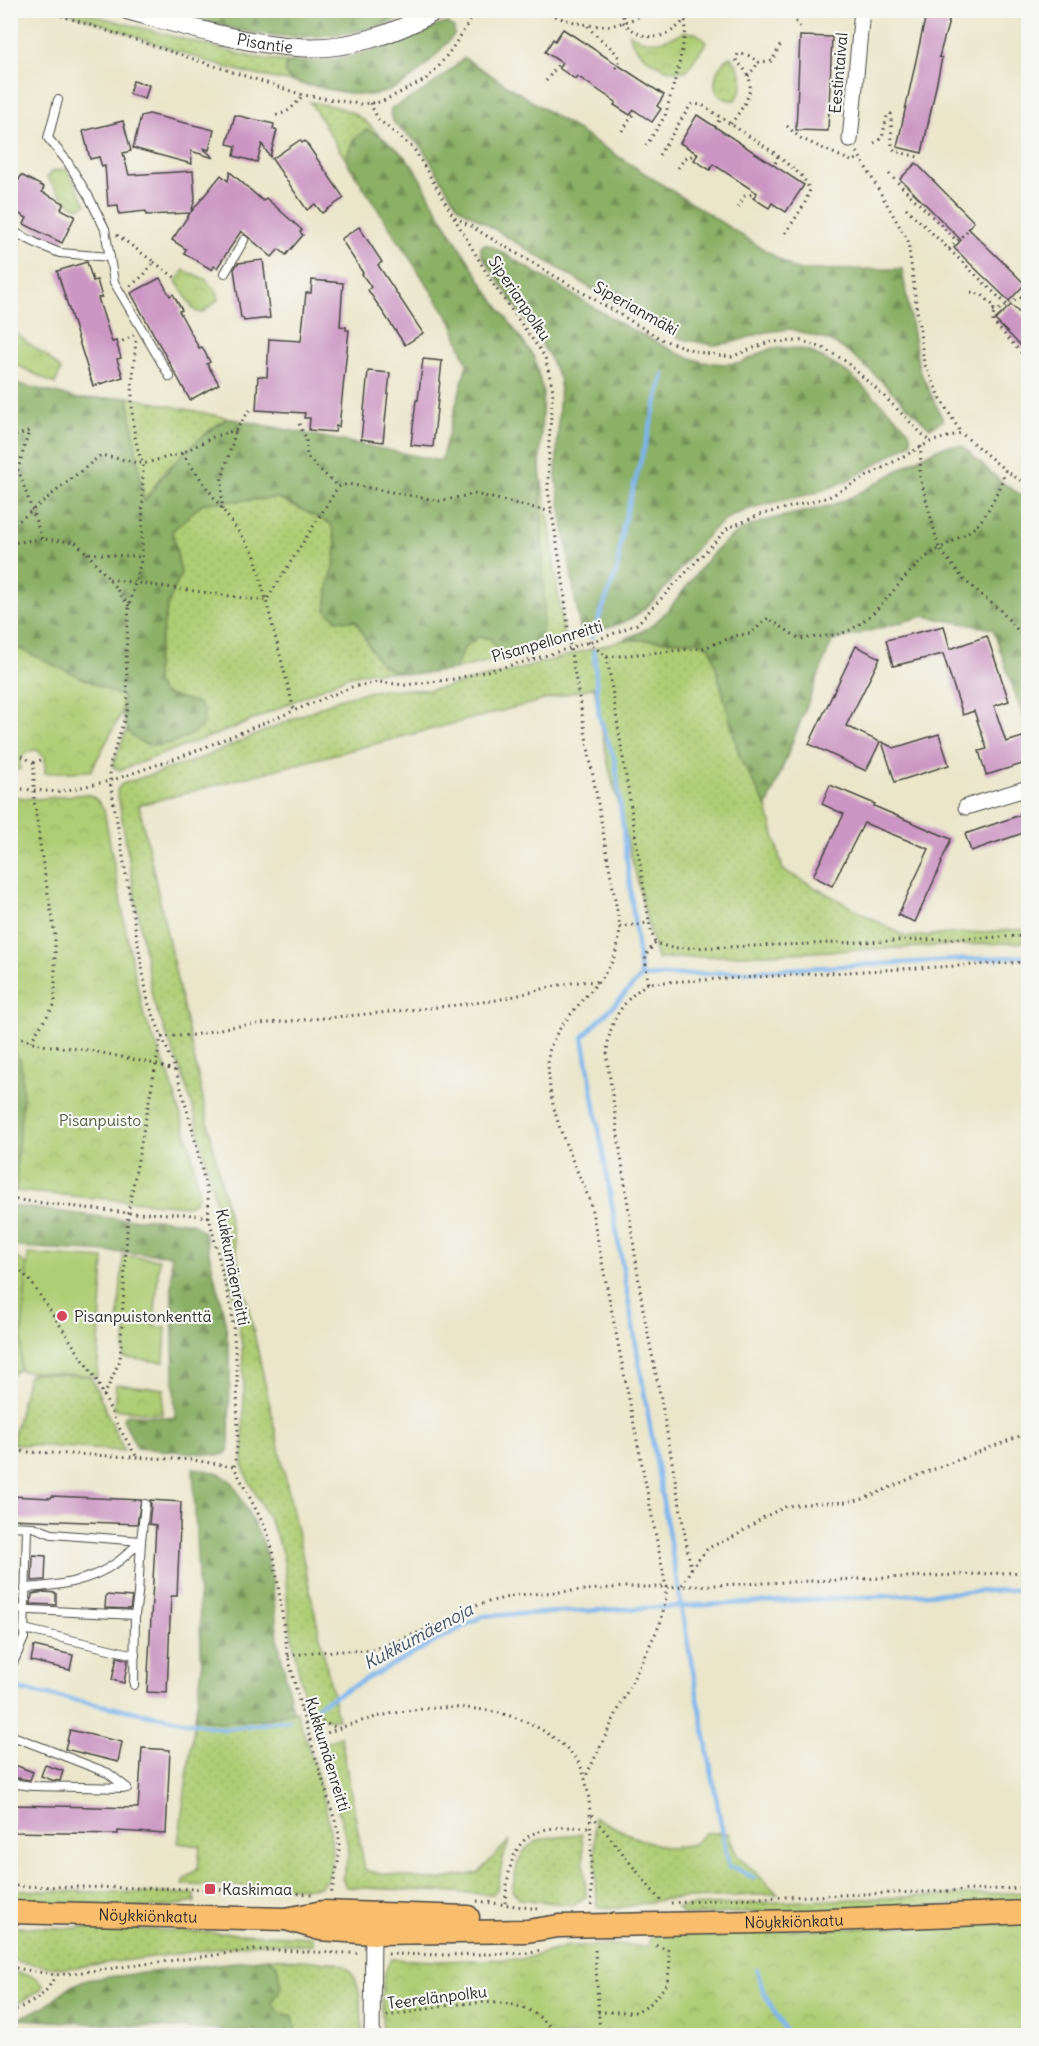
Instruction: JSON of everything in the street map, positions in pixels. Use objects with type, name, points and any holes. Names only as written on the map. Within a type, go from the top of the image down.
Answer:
[{"type":"main road","name":"Nöykkiönkatu","points":[[10,1912],[286,1919],[323,1912],[373,1933],[527,1931],[553,1927],[806,1922],[1029,1912]]},
{"type":"street","name":"Pisantie","points":[[127,10],[223,36],[298,48],[351,43],[406,27],[438,10]]},
{"type":"street","name":"Eestintaival","points":[[850,140],[862,10]]},
{"type":"street","points":[[966,807],[1029,788]]},
{"type":"street","points":[[372,2036],[373,1933]]},
{"type":"lane","points":[[58,100],[48,138],[68,161],[89,197],[105,229],[114,282],[170,377]]},
{"type":"lane","points":[[10,230],[60,253],[110,257]]},
{"type":"lane","points":[[225,273],[244,240]]},
{"type":"lane","points":[[134,1685],[135,1615],[145,1504]]},
{"type":"lane","points":[[10,1526],[27,1527],[52,1534],[141,1541]]},
{"type":"lane","points":[[10,1670],[24,1638],[27,1527]]},
{"type":"lane","points":[[25,1588],[53,1587],[92,1577],[116,1563],[141,1541]]},
{"type":"lane","points":[[10,1609],[135,1615]]},
{"type":"lane","points":[[24,1629],[135,1655]]},
{"type":"lane","points":[[10,1735],[108,1773],[128,1788],[32,1786],[10,1783]]},
{"type":"path","points":[[44,10],[303,95],[360,105],[381,102],[425,80],[453,47],[477,10]]},
{"type":"path","points":[[545,10],[558,17],[602,28],[657,10]]},
{"type":"path","points":[[623,10],[623,22]]},
{"type":"path","points":[[646,146],[664,116],[686,30],[685,21],[673,10]]},
{"type":"path","points":[[623,22],[640,35],[655,37],[673,32],[685,21],[692,10]]},
{"type":"path","points":[[782,10],[800,27]]},
{"type":"path","points":[[788,15],[791,10]]},
{"type":"path","points":[[588,26],[591,32],[618,55],[619,62],[614,70]]},
{"type":"path","points":[[748,75],[736,60],[738,54],[748,55],[759,62],[772,61],[781,44]]},
{"type":"path","points":[[546,81],[560,62]]},
{"type":"path","points":[[731,124],[747,98],[748,75],[759,62]]},
{"type":"path","points":[[276,115],[284,114],[303,95]]},
{"type":"path","name":"Siperianpolku","points":[[370,103],[378,119],[414,149],[493,284],[545,357],[553,390],[548,478],[570,647],[622,926]]},
{"type":"path","points":[[659,155],[693,104],[702,105],[721,117],[804,177],[810,190],[804,205],[783,237]]},
{"type":"path","points":[[622,131],[636,111]]},
{"type":"path","points":[[874,143],[882,138],[887,116],[891,114],[892,147],[895,151],[918,158]]},
{"type":"path","points":[[715,127],[721,117]]},
{"type":"path","points":[[787,126],[800,138],[851,161],[861,158]]},
{"type":"path","points":[[850,140],[908,242],[924,363],[943,403],[961,433],[1005,470],[1029,486]]},
{"type":"path","points":[[678,168],[685,158],[698,154]]},
{"type":"path","points":[[774,165],[778,156]]},
{"type":"path","points":[[889,174],[957,241]]},
{"type":"path","points":[[738,207],[745,196],[757,193]]},
{"type":"path","points":[[906,208],[1007,305]]},
{"type":"path","name":"Siperianmäki","points":[[454,217],[663,340],[698,352],[731,357],[769,342],[801,341],[823,348],[844,360],[930,442]]},
{"type":"path","points":[[105,229],[119,236],[177,279]]},
{"type":"path","points":[[949,249],[968,230]]},
{"type":"path","points":[[120,292],[144,275],[154,262]]},
{"type":"path","points":[[971,292],[982,295],[994,306],[993,322],[1029,360]]},
{"type":"path","points":[[993,311],[1002,310],[1019,296],[1029,297]]},
{"type":"path","name":"Kukkumäenreitti","points":[[10,1886],[210,1889],[331,1896],[339,1858],[339,1834],[301,1708],[288,1656],[274,1556],[267,1531],[234,1467],[238,1441],[232,1313],[209,1217],[208,1196],[192,1127],[176,1071],[148,1002],[110,781],[110,764],[128,708],[126,652],[129,606],[142,557],[143,464],[137,449],[131,390],[137,333],[117,344]]},
{"type":"path","points":[[222,510],[222,478],[236,430],[251,408]]},
{"type":"path","points":[[299,424],[306,438],[307,456],[338,487]]},
{"type":"path","points":[[10,528],[101,455],[143,464],[182,453],[215,436],[236,430]]},
{"type":"path","points":[[10,438],[29,431],[18,469],[42,539]]},
{"type":"path","name":"Pisanpellonreitti","points":[[10,788],[58,792],[110,781],[188,754],[352,687],[380,682],[405,685],[454,679],[528,661],[637,624],[728,528],[759,515],[829,497],[921,446],[961,433]]},
{"type":"path","points":[[921,446],[920,477],[939,548],[964,580],[1001,611],[1022,635],[1029,648]]},
{"type":"path","points":[[182,453],[254,553],[294,710]]},
{"type":"path","points":[[607,657],[704,648],[738,635],[750,634],[768,618],[800,639],[849,631],[876,611],[894,588],[920,562],[975,527],[1002,484],[1005,470]]},
{"type":"path","points":[[266,601],[338,487],[348,484],[440,501],[476,494],[552,512]]},
{"type":"path","points":[[10,543],[42,539],[75,542],[109,579],[129,606]]},
{"type":"path","points":[[87,553],[142,557]]},
{"type":"path","points":[[109,579],[266,601]]},
{"type":"path","points":[[588,642],[607,657],[647,923],[655,943]]},
{"type":"path","points":[[22,756],[34,763]]},
{"type":"path","points":[[34,763],[45,758]]},
{"type":"path","points":[[31,1041],[55,1004],[56,935],[42,858],[34,790],[34,763]]},
{"type":"path","points":[[585,1778],[662,1617],[666,1587],[590,1201],[564,1144],[554,1112],[549,1076],[549,1052],[560,1027],[610,968],[619,945],[622,926],[647,923]]},
{"type":"path","points":[[655,943],[672,948],[726,947],[1029,936]]},
{"type":"path","points":[[648,983],[645,956],[655,943]]},
{"type":"path","points":[[691,1569],[643,1310],[608,1058],[607,1040],[612,1023],[635,992],[648,983],[1029,962]]},
{"type":"path","points":[[104,1396],[120,1360],[128,1213],[161,1037],[194,1035],[229,1026],[451,1006],[506,998],[577,982],[598,982]]},
{"type":"path","points":[[10,1034],[42,1045],[88,1050],[155,1064],[176,1071]]},
{"type":"path","points":[[10,1199],[128,1213],[209,1217]]},
{"type":"path","points":[[10,1257],[33,1285],[96,1379],[118,1426],[136,1456]]},
{"type":"path","points":[[682,1585],[691,1569],[708,1548],[737,1535],[764,1517],[787,1506],[863,1499],[929,1471],[1029,1434]]},
{"type":"path","points":[[10,1450],[193,1460],[234,1467]]},
{"type":"path","points":[[288,1656],[314,1652],[372,1650],[438,1625],[480,1604],[517,1595],[625,1587],[1029,1572]]},
{"type":"path","points":[[311,1740],[337,1728],[404,1712],[458,1707],[518,1718],[544,1730],[566,1747],[578,1762],[585,1778],[591,1813],[592,1905]]},
{"type":"path","points":[[301,1708],[312,1718],[337,1728]]},
{"type":"path","points":[[591,1813],[663,1904]]},
{"type":"path","points":[[505,1904],[511,1860],[524,1841],[543,1830],[590,1827]]},
{"type":"path","points":[[653,1906],[732,1899],[1029,1888]]},
{"type":"path","points":[[10,1967],[56,1974],[254,1950],[285,1949],[327,1954],[373,1933],[447,1955],[531,1953],[553,1927],[505,1904],[472,1901]]},
{"type":"path","points":[[598,2012],[636,2012],[651,2003],[667,1984],[670,1964],[668,1950],[649,1943]]},
{"type":"path","points":[[595,1950],[600,2036]]},
{"type":"path","points":[[10,2012],[35,2000],[45,1992],[56,1974]]},
{"type":"path","name":"Teerelänpolku","points":[[379,2017],[482,2002],[503,2002],[535,2013],[560,2036]]},
{"type":"green space","points":[[64,11],[78,11],[251,57],[291,62],[285,65],[288,78],[296,82],[266,77],[207,61]]},
{"type":"green space","points":[[165,11],[418,11],[359,31],[296,37],[244,31]]},
{"type":"green space","points":[[448,23],[454,28],[454,35],[436,55],[406,82],[383,93],[369,95],[346,93],[297,82],[285,73],[286,65],[291,62],[334,59],[372,51]]},
{"type":"green space","points":[[684,32],[696,33],[707,42],[686,71],[669,70],[649,60],[634,45],[629,33],[643,40],[656,41]]},
{"type":"green space","points":[[729,57],[736,63],[742,79],[739,95],[735,100],[719,95],[715,83],[719,69]]},
{"type":"green space","points":[[464,58],[796,270],[902,269],[919,369],[943,420],[930,428],[872,372],[847,351],[830,341],[791,329],[766,332],[730,343],[713,345],[682,339],[623,308],[460,208],[424,151],[395,124],[391,108],[430,86]]},
{"type":"green space","points":[[310,102],[348,111],[364,120],[379,135],[367,130],[349,150],[347,162]]},
{"type":"green space","points":[[367,130],[379,135],[413,166],[446,225],[488,292],[534,357],[543,392],[540,457],[544,607],[541,640],[524,653],[503,658],[490,638],[478,637],[464,648],[454,670],[413,674],[393,670],[384,666],[377,659],[356,621],[337,620],[326,610],[329,583],[335,563],[336,543],[331,524],[278,498],[203,503],[172,531],[181,573],[168,604],[156,662],[156,684],[163,694],[198,703],[204,710],[203,721],[198,729],[184,738],[158,745],[147,744],[131,734],[125,724],[123,697],[11,645],[10,382],[79,399],[128,397],[144,502],[162,477],[182,456],[203,436],[228,418],[441,461],[467,364],[452,323],[347,162],[352,143],[357,136]]},
{"type":"green space","points":[[67,169],[86,204],[82,207],[69,203],[47,178],[53,171]]},
{"type":"green space","points":[[485,244],[623,325],[679,354],[702,362],[740,363],[772,348],[808,350],[847,372],[891,412],[909,431],[910,443],[867,470],[833,487],[758,506],[734,515],[699,544],[667,586],[642,610],[623,622],[584,633],[580,629],[556,477],[560,381],[548,354],[481,254],[481,247]]},
{"type":"green space","points":[[184,270],[205,279],[218,294],[218,300],[202,313],[195,311],[176,281]]},
{"type":"green space","points":[[11,330],[49,358],[61,370],[55,384],[11,362]]},
{"type":"green space","points":[[128,397],[228,418],[211,429],[163,473],[144,502]]},
{"type":"green space","points":[[945,446],[963,446],[1002,482],[1028,499],[1028,731],[993,629],[924,616],[832,641],[767,807],[740,758],[711,648],[698,641],[623,640],[648,628],[660,618],[713,554],[739,532],[775,518],[840,502]]},
{"type":"green space","points":[[541,477],[563,633],[557,642],[549,647],[529,651],[541,640],[544,607]]},
{"type":"green space","points":[[278,498],[331,524],[336,543],[335,563],[329,583],[337,620],[356,621],[379,661],[396,672],[369,672],[346,677],[244,724],[120,770],[113,767],[127,729],[128,733],[170,744],[195,732],[202,723],[198,703],[163,694],[156,684],[156,662],[168,604],[181,573],[172,531],[203,503]]},
{"type":"green space","points":[[478,637],[490,638],[503,658],[454,670],[464,648]]},
{"type":"green space","points":[[623,640],[698,641],[711,648],[740,758],[767,807],[783,870],[906,937],[1028,929],[1028,942],[657,959],[608,764],[594,687],[139,805],[338,1719],[321,1718],[310,1712],[304,1696],[288,1608],[285,1567],[279,1542],[245,1473],[243,1464],[242,1345],[235,1304],[216,1203],[194,1112],[183,1076],[153,1001],[117,790],[122,784],[197,760],[339,699],[385,689],[429,690],[446,687]]},
{"type":"green space","points":[[11,645],[123,697],[121,714],[91,771],[45,773],[45,758],[37,750],[29,751],[23,756],[20,770],[11,769]]},
{"type":"green space","name":"Pisanpuisto","points":[[86,794],[97,800],[104,810],[144,1016],[169,1075],[192,1154],[198,1198],[187,1206],[16,1191],[23,1098],[21,1060],[10,1047],[11,796],[37,799]]},
{"type":"green space","points":[[10,1047],[21,1060],[23,1098],[16,1191],[10,1190]]},
{"type":"green space","points":[[11,1206],[119,1219],[161,1219],[192,1223],[204,1232],[225,1320],[230,1361],[229,1449],[225,1454],[137,1448],[123,1419],[127,1414],[175,1418],[171,1255],[16,1247],[11,1245]]},
{"type":"green space","name":"Pisanpuistonkenttä","points":[[28,1254],[104,1259],[97,1376],[20,1371]]},
{"type":"green space","points":[[123,1256],[159,1259],[154,1327],[166,1328],[164,1362],[124,1358],[126,1326],[118,1325]]},
{"type":"green space","points":[[11,1258],[17,1258],[27,1265],[21,1367],[11,1376]]},
{"type":"green space","points":[[33,1373],[88,1376],[92,1379],[124,1451],[12,1444],[28,1376]]},
{"type":"green space","points":[[116,1384],[164,1389],[162,1414],[114,1409]]},
{"type":"green space","points":[[193,1468],[219,1473],[233,1483],[263,1542],[272,1581],[278,1640],[293,1712],[271,1718],[224,1723],[195,1718],[202,1667]]},
{"type":"green space","points":[[296,1711],[318,1776],[325,1805],[332,1859],[327,1878],[316,1888],[182,1885],[184,1880],[198,1868],[200,1846],[178,1843],[195,1718],[224,1723],[271,1718]]},
{"type":"green space","points":[[341,1737],[365,1871],[435,1880],[478,1873],[510,1840],[503,1858],[497,1890],[492,1894],[346,1887],[342,1879],[348,1858],[347,1841],[321,1751],[326,1743]]},
{"type":"green space","points":[[594,1817],[643,1841],[670,1848],[693,1844],[705,1833],[728,1833],[736,1854],[778,1894],[666,1899],[619,1908],[597,1907]]},
{"type":"green space","points":[[582,1834],[586,1896],[573,1905],[520,1899],[512,1890],[517,1865],[525,1850],[539,1840]]},
{"type":"green space","points":[[11,1890],[195,1894],[195,1902],[158,1908],[11,1905]]},
{"type":"green space","points":[[1028,1892],[1028,1902],[684,1915],[677,1908],[686,1906]]},
{"type":"green space","points":[[1028,1923],[1028,2035],[383,2036],[383,1983],[388,1964],[392,1959],[434,1961],[524,1959],[568,1946],[648,1947],[651,1934]]},
{"type":"green space","points":[[10,1927],[131,1929],[313,1937],[313,1945],[259,1943],[69,1968],[50,1967],[11,1960]]},
{"type":"green space","points":[[268,1958],[332,1962],[343,1965],[356,1980],[361,2002],[363,2035],[296,2035],[293,2016],[279,2013],[272,2003],[277,1965]]},
{"type":"green space","points":[[268,1958],[277,1965],[281,1987],[272,2003],[279,2013],[293,2016],[296,2035],[18,2019],[45,2006],[68,1988],[84,1980]]},
{"type":"green space","points":[[10,1972],[37,1978],[43,1984],[41,1990],[11,2007]]},
{"type":"building","points":[[927,10],[952,10],[939,57],[942,58],[922,153],[897,147]]},
{"type":"building","points":[[563,29],[664,95],[657,106],[661,109],[652,122],[634,110],[630,115],[614,105],[616,102],[577,76],[575,79],[559,68],[562,63],[545,52]]},
{"type":"building","points":[[800,36],[832,37],[828,131],[796,130]]},
{"type":"building","points":[[133,81],[149,85],[145,99],[129,94]]},
{"type":"building","points":[[149,114],[214,130],[209,150],[203,148],[214,158],[191,151],[192,164],[133,148],[141,116]]},
{"type":"building","points":[[235,115],[274,124],[273,129],[277,130],[270,157],[262,144],[257,162],[234,156],[236,146],[227,144]]},
{"type":"building","points":[[697,115],[804,185],[786,212],[772,203],[769,208],[753,198],[757,193],[713,164],[710,170],[694,160],[698,154],[680,143]]},
{"type":"building","points":[[123,121],[131,151],[123,153],[129,175],[193,171],[195,199],[191,212],[221,175],[228,181],[230,172],[263,201],[266,198],[302,230],[300,232],[303,235],[286,255],[279,249],[272,257],[241,231],[217,268],[214,266],[212,270],[184,253],[186,249],[172,240],[190,213],[146,215],[146,211],[119,214],[118,205],[108,206],[105,166],[102,167],[99,157],[90,159],[83,131]]},
{"type":"building","points":[[300,140],[302,143],[305,141],[344,198],[322,213],[315,204],[307,210],[272,159]]},
{"type":"building","points":[[916,163],[974,222],[968,228],[1025,284],[1009,301],[954,248],[961,240],[900,179]]},
{"type":"building","points":[[21,175],[44,187],[42,192],[64,203],[61,209],[75,216],[62,243],[24,224],[27,218],[10,209],[10,176],[19,180]]},
{"type":"building","points":[[359,227],[382,262],[378,265],[423,333],[405,345],[368,290],[371,287],[341,239]]},
{"type":"building","points":[[263,260],[270,318],[244,321],[241,318],[234,269],[238,263]]},
{"type":"building","points":[[87,262],[93,281],[97,280],[102,297],[98,298],[112,342],[116,341],[121,358],[117,359],[123,377],[93,386],[57,271]]},
{"type":"building","points":[[160,278],[170,296],[173,294],[182,310],[179,311],[199,348],[202,347],[210,362],[207,364],[219,384],[190,400],[131,293]]},
{"type":"building","points":[[312,280],[343,283],[340,326],[349,330],[339,427],[336,426],[335,432],[309,430],[310,418],[304,418],[305,413],[256,410],[258,376],[267,377],[269,339],[301,341],[306,293],[311,293]]},
{"type":"building","points":[[1011,305],[1029,322],[1029,354],[995,320]]},
{"type":"building","points":[[423,359],[442,361],[433,447],[411,445]]},
{"type":"building","points":[[368,371],[390,373],[383,442],[361,439]]},
{"type":"building","points":[[944,626],[950,649],[987,636],[1009,701],[994,706],[1006,742],[1029,735],[1029,762],[986,775],[979,751],[987,749],[974,711],[963,715],[943,654],[893,666],[886,640]]},
{"type":"building","points":[[856,646],[880,658],[846,726],[880,742],[866,771],[809,744]]},
{"type":"building","points":[[939,734],[949,765],[895,782],[882,742],[894,748]]},
{"type":"building","points":[[830,785],[951,839],[915,922],[898,915],[929,849],[864,823],[832,886],[813,876],[844,814],[822,804]]},
{"type":"building","points":[[1029,812],[1029,831],[971,851],[965,834]]},
{"type":"building","points":[[10,1496],[141,1500],[137,1524],[10,1519]]},
{"type":"building","points":[[150,1500],[181,1502],[177,1596],[171,1596],[167,1693],[147,1692],[156,1525],[149,1524]]},
{"type":"building","points":[[33,1555],[46,1556],[45,1580],[32,1581]]},
{"type":"building","points":[[56,1593],[56,1605],[31,1604],[32,1594]]},
{"type":"building","points":[[106,1595],[132,1597],[130,1609],[105,1608]]},
{"type":"building","points":[[34,1646],[73,1655],[70,1670],[31,1661]]},
{"type":"building","points":[[117,1657],[128,1660],[124,1683],[112,1680]]},
{"type":"building","points":[[70,1730],[122,1742],[118,1762],[65,1749]]},
{"type":"building","points":[[142,1748],[170,1750],[166,1834],[118,1831],[118,1834],[13,1832],[14,1805],[138,1808]]},
{"type":"building","points":[[15,1765],[33,1772],[30,1780],[11,1777]]},
{"type":"building","points":[[45,1765],[63,1771],[60,1781],[41,1776]]},
{"type":"waterway","points":[[592,637],[617,570],[623,526],[664,375]]},
{"type":"waterway","points":[[594,651],[599,716],[615,761],[641,977]]},
{"type":"waterway","points":[[754,1878],[729,1867],[681,1606],[583,1037],[641,977],[1028,956]]},
{"type":"waterway","name":"Kukkumäenoja","points":[[318,1705],[483,1616],[1028,1589]]},
{"type":"waterway","name":"Kukkumäenoja","points":[[11,1688],[225,1729],[289,1720]]},
{"type":"waterway","points":[[757,1970],[763,1991],[788,2036]]},
{"type":"place","name":"Pisanpuistonkenttä","points":[[62,1316]]},
{"type":"place","name":"Kaskimaa","points":[[210,1889]]}]
